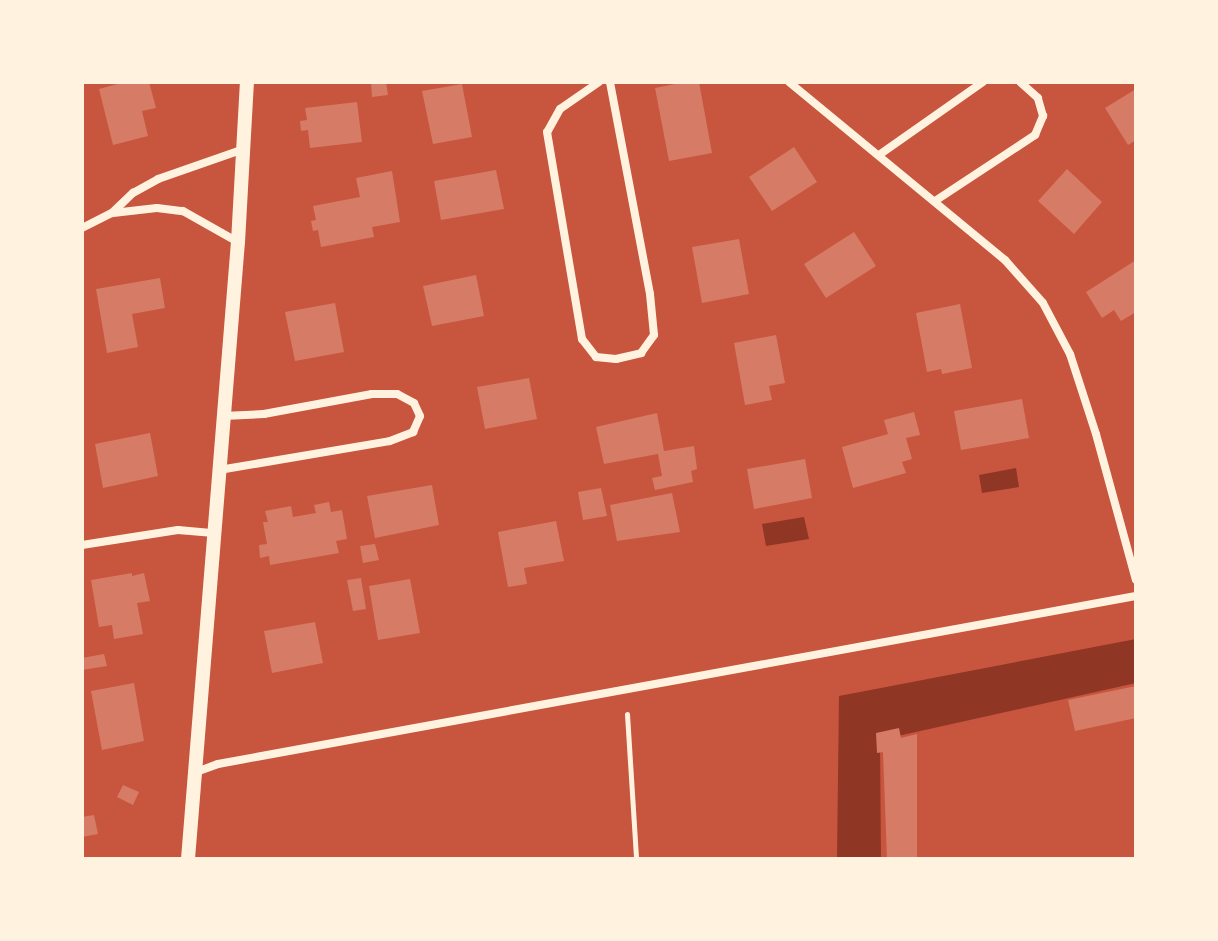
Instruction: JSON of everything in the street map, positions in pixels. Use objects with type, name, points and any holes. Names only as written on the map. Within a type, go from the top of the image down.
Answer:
[{"type":"street","points":[[188,859],[238,242],[247,82]]},
{"type":"street","points":[[599,82],[560,109],[547,132],[582,339],[596,357],[616,359],[641,353],[654,335],[650,294],[610,82]]},
{"type":"street","points":[[789,82],[1005,260],[1043,303],[1070,354],[1096,434],[1136,580]]},
{"type":"street","points":[[879,155],[983,82]]},
{"type":"street","points":[[935,201],[1035,135],[1043,116],[1038,98],[1020,82]]},
{"type":"street","points":[[82,228],[112,213],[133,193],[158,179],[244,149]]},
{"type":"street","points":[[112,213],[157,208],[183,211],[238,242]]},
{"type":"street","points":[[219,470],[390,441],[413,432],[420,416],[414,403],[397,394],[372,394],[264,414],[223,416]]},
{"type":"street","points":[[82,545],[178,530],[214,533]]},
{"type":"street","points":[[196,772],[218,764],[1136,596]]},
{"type":"path","points":[[627,714],[636,859]]},
{"type":"shaded area","points":[[1016,468],[1019,487],[982,493],[979,475]]},
{"type":"shaded area","points":[[804,517],[809,539],[766,546],[762,524]]},
{"type":"shaded area","points":[[1136,639],[1136,683],[880,740],[881,859],[837,859],[839,696]]},
{"type":"building","points":[[125,82],[149,82],[156,108],[142,111],[148,136],[113,145],[99,89]]},
{"type":"building","points":[[371,82],[386,82],[388,95],[372,97]]},
{"type":"building","points":[[699,82],[712,153],[669,161],[655,88]]},
{"type":"building","points":[[462,84],[472,137],[433,144],[422,91]]},
{"type":"building","points":[[1136,89],[1136,140],[1128,145],[1105,108]]},
{"type":"building","points":[[357,102],[362,142],[310,148],[308,130],[301,131],[300,121],[307,120],[305,108]]},
{"type":"building","points":[[794,147],[817,182],[772,211],[749,177]]},
{"type":"building","points":[[1067,169],[1102,202],[1074,234],[1038,201]]},
{"type":"building","points":[[496,170],[504,209],[441,220],[434,181]]},
{"type":"building","points":[[392,171],[400,222],[372,227],[374,237],[321,247],[318,230],[313,231],[311,221],[316,220],[313,206],[360,197],[356,178]]},
{"type":"building","points":[[854,232],[876,266],[826,298],[804,264]]},
{"type":"building","points":[[739,239],[749,294],[702,303],[692,247]]},
{"type":"building","points":[[1136,260],[1136,312],[1121,321],[1114,310],[1102,318],[1086,292]]},
{"type":"building","points":[[476,275],[484,316],[432,326],[423,286]]},
{"type":"building","points":[[160,278],[165,308],[132,314],[138,347],[107,353],[96,289]]},
{"type":"building","points":[[335,303],[344,352],[295,361],[285,312]]},
{"type":"building","points":[[960,304],[972,368],[942,374],[941,369],[927,372],[916,313]]},
{"type":"building","points":[[776,335],[785,383],[769,386],[772,400],[745,405],[734,343]]},
{"type":"building","points":[[529,378],[537,419],[485,429],[477,387]]},
{"type":"building","points":[[1022,399],[1029,438],[961,450],[954,411]]},
{"type":"building","points":[[914,412],[920,435],[906,438],[912,459],[902,462],[906,473],[853,488],[842,447],[888,434],[884,420]]},
{"type":"building","points":[[657,413],[664,451],[694,446],[697,469],[691,471],[693,482],[655,490],[652,478],[662,476],[658,454],[604,464],[596,427]]},
{"type":"building","points":[[150,433],[158,476],[103,488],[95,444]]},
{"type":"building","points":[[805,459],[812,498],[754,509],[747,469]]},
{"type":"building","points":[[432,485],[439,525],[375,538],[367,496]]},
{"type":"building","points":[[601,488],[607,516],[583,520],[578,492]]},
{"type":"building","points":[[672,493],[680,532],[617,541],[610,505]]},
{"type":"building","points":[[329,502],[331,512],[342,510],[347,539],[336,541],[339,553],[270,565],[269,556],[260,558],[259,545],[267,544],[263,522],[268,522],[265,511],[291,506],[293,517],[316,513],[314,505]]},
{"type":"building","points":[[556,521],[564,561],[524,568],[527,584],[508,587],[498,532]]},
{"type":"building","points":[[375,544],[379,560],[363,563],[360,546]]},
{"type":"building","points":[[132,573],[132,576],[144,573],[150,601],[137,603],[143,634],[114,639],[112,625],[99,627],[91,580]]},
{"type":"building","points":[[361,578],[366,609],[353,611],[347,580]]},
{"type":"building","points":[[410,579],[420,633],[378,640],[369,586]]},
{"type":"building","points":[[315,622],[323,663],[272,673],[264,631]]},
{"type":"building","points":[[104,654],[107,666],[82,670],[82,658]]},
{"type":"building","points":[[134,683],[144,741],[102,750],[91,691]]},
{"type":"building","points":[[1136,686],[1136,718],[1075,731],[1068,700]]},
{"type":"building","points":[[899,728],[901,738],[917,734],[917,859],[887,859],[883,752],[877,753],[876,733]]},
{"type":"building","points":[[123,785],[139,792],[133,805],[117,797]]},
{"type":"building","points":[[94,815],[98,834],[82,837],[82,817]]}]
